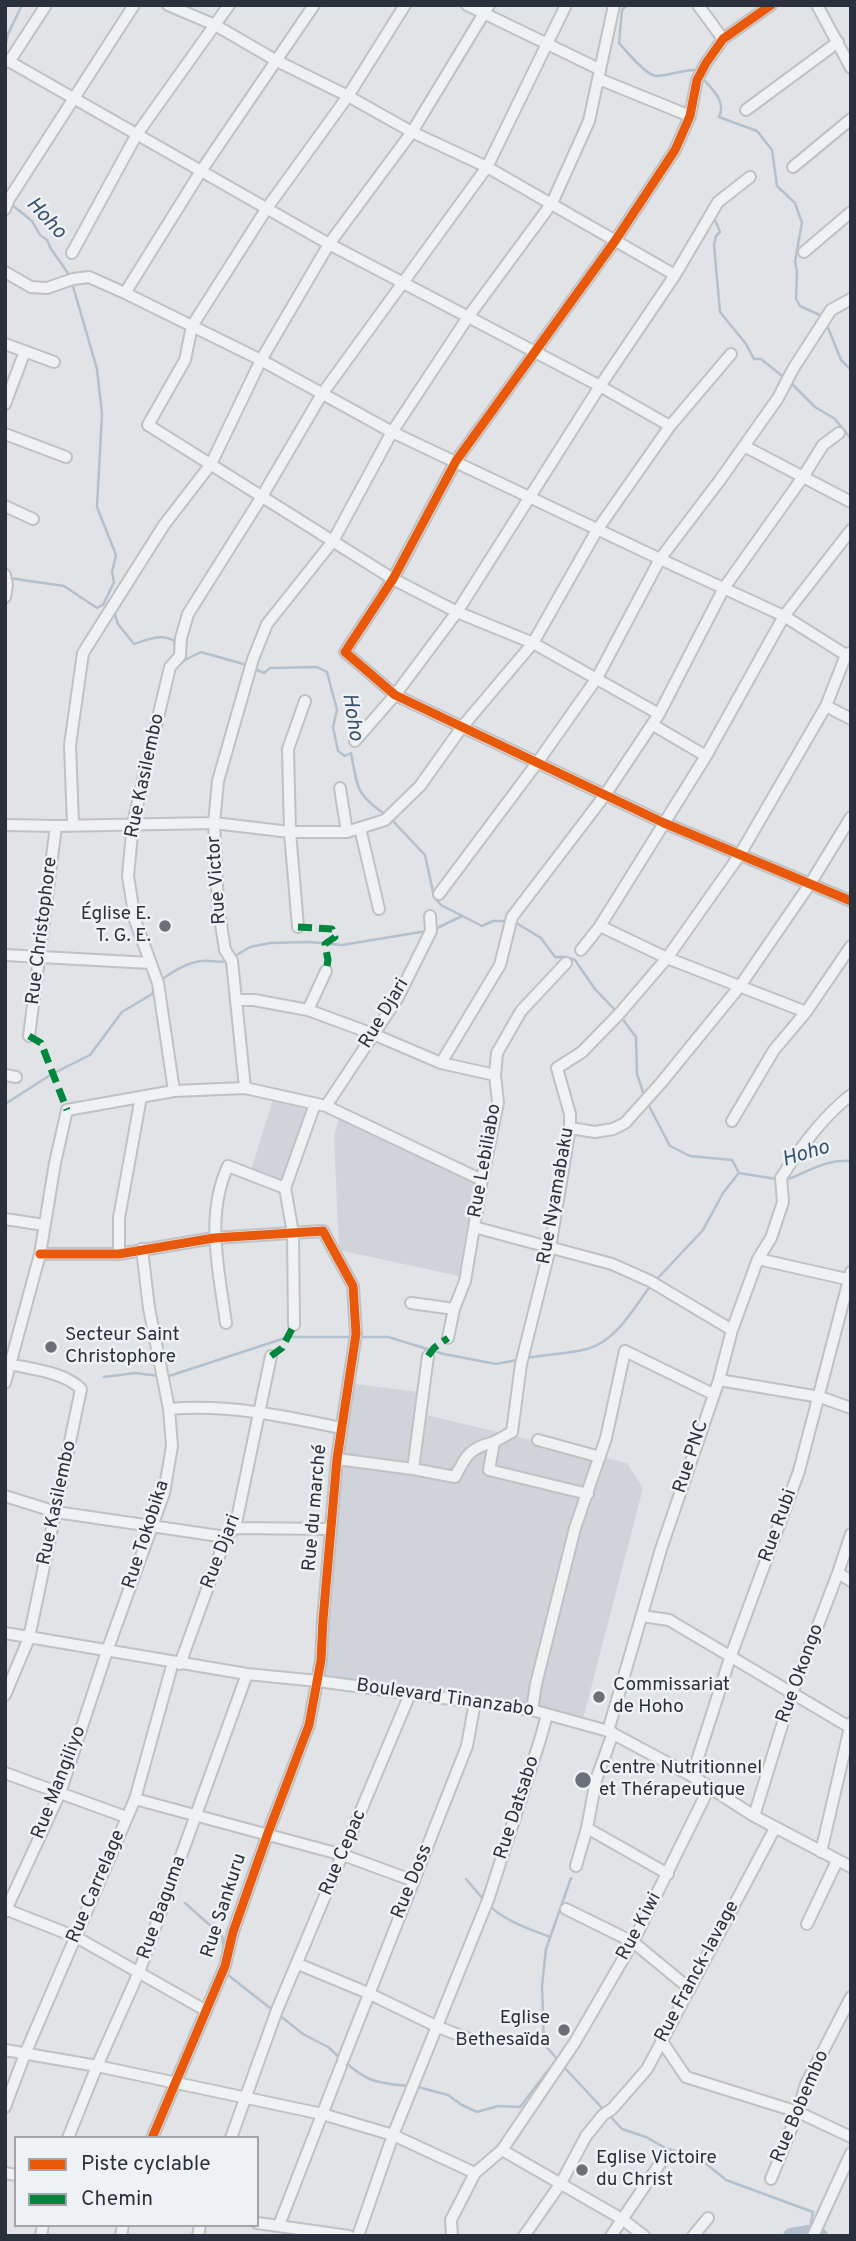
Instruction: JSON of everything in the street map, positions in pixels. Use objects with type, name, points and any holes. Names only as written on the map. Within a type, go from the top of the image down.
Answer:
[{"type":"street","points":[[46,5],[7,60],[329,244],[600,386],[670,426]]},
{"type":"street","points":[[7,204],[134,5]]},
{"type":"street","points":[[168,5],[215,25],[412,132],[486,167],[675,275]]},
{"type":"street","points":[[72,253],[137,134],[229,5]]},
{"type":"street","points":[[125,293],[201,171],[314,5]]},
{"type":"street","points":[[405,5],[348,96],[267,208],[192,326],[186,360],[148,425],[393,579],[457,612],[533,643],[659,714]]},
{"type":"street","points":[[467,5],[486,9],[599,74],[690,116]]},
{"type":"street","points":[[261,498],[322,394],[486,167],[566,5]]},
{"type":"street","name":"Rue Victor","points":[[245,1088],[232,961],[225,950],[218,905],[214,823],[218,781],[253,659],[267,624],[333,541],[392,432],[468,317],[552,203],[589,121],[614,5]]},
{"type":"street","points":[[698,5],[723,39]]},
{"type":"street","points":[[771,5],[723,39],[699,77],[690,116],[675,150],[615,241],[456,461],[393,579],[345,652],[395,695],[664,823],[851,901]]},
{"type":"street","points":[[817,5],[851,68]]},
{"type":"street","points":[[73,824],[70,745],[83,653],[164,525],[211,464],[261,360],[329,244],[412,132],[486,9]]},
{"type":"street","points":[[746,110],[838,42]]},
{"type":"street","points":[[793,167],[851,120]]},
{"type":"street","points":[[355,741],[395,695],[457,612],[600,386],[675,275],[718,202],[750,177]]},
{"type":"street","points":[[804,252],[851,212]]},
{"type":"street","points":[[5,272],[31,287],[47,288],[89,277],[125,293],[261,360],[392,432],[785,616],[848,654],[826,706],[739,856],[667,958]]},
{"type":"street","points":[[439,894],[597,678],[660,559],[778,398],[793,369],[831,310],[850,301]]},
{"type":"street","points":[[5,344],[54,362]]},
{"type":"street","points":[[5,404],[25,352]]},
{"type":"street","points":[[5,825],[214,823],[290,832],[347,832],[389,817],[420,786],[462,727],[533,643],[597,530],[670,426],[732,354]]},
{"type":"street","points":[[441,1063],[500,965],[511,921],[606,795],[653,725],[724,588],[823,445],[839,433]]},
{"type":"street","points":[[5,435],[66,457]]},
{"type":"street","points":[[744,446],[851,502]]},
{"type":"street","name":"Rue Kasilembo","points":[[174,1091],[158,983],[135,920],[128,876],[133,823],[170,667],[180,656],[181,638],[188,614],[261,498]]},
{"type":"street","points":[[5,506],[33,519]]},
{"type":"street","points":[[581,950],[600,926],[706,756],[785,616],[851,530]]},
{"type":"street","points":[[298,927],[290,832],[288,749],[305,701]]},
{"type":"street","points":[[826,706],[851,719]]},
{"type":"street","points":[[653,725],[706,756]]},
{"type":"street","points":[[340,788],[347,832]]},
{"type":"street","points":[[570,1128],[595,1132],[613,1129],[625,1123],[646,1100],[740,986],[810,884],[851,817]]},
{"type":"street","name":"Rue Christophore","points":[[29,1036],[56,826]]},
{"type":"street","points":[[360,828],[379,909]]},
{"type":"street","name":"Rue Djari","points":[[294,1325],[293,1233],[285,1188],[320,1105],[397,999],[430,931],[430,916]]},
{"type":"street","points":[[600,926],[667,958],[806,1012]]},
{"type":"street","points":[[732,1121],[774,1050],[806,1012],[851,946]]},
{"type":"street","points":[[5,955],[150,963]]},
{"type":"street","name":"Rue Nyamabaku","points":[[494,1442],[512,1432],[522,1361],[550,1248],[570,1128],[570,1114],[557,1068],[582,1052],[617,1017],[667,958]]},
{"type":"street","name":"Rue Lebiliabo","points":[[448,1338],[454,1309],[465,1281],[498,1103],[495,1075],[497,1053],[521,1011],[566,963]]},
{"type":"street","points":[[308,1010],[326,971]]},
{"type":"street","points":[[236,1000],[254,1000],[308,1010],[441,1063],[495,1075]]},
{"type":"street","points":[[5,1383],[7,1363],[18,1341],[40,1254],[67,1110],[174,1091],[245,1088],[320,1105],[482,1180]]},
{"type":"street","name":"Rue PNC","points":[[576,1866],[587,1828],[596,1780],[661,1549],[719,1380],[732,1330],[758,1259],[771,1238],[783,1202],[782,1183],[815,1132],[838,1105],[851,1095]]},
{"type":"street","points":[[119,1254],[119,1217],[141,1097]]},
{"type":"street","points":[[226,1324],[214,1238],[220,1184],[228,1166],[285,1188]]},
{"type":"street","points":[[5,1219],[44,1225]]},
{"type":"street","points":[[474,1227],[612,1264],[654,1284],[732,1330]]},
{"type":"street","name":"Rue du marché","points":[[293,1233],[323,1231],[353,1286],[356,1336],[337,1459],[318,1681]]},
{"type":"street","points":[[40,1254],[119,1254],[214,1238],[293,1233]]},
{"type":"street","name":"Rue Tokobika","points":[[107,1651],[164,1493],[172,1446],[169,1409],[149,1308],[142,1249]]},
{"type":"street","points":[[758,1259],[850,1277]]},
{"type":"street","name":"Rue Rubi","points":[[692,1776],[730,1658],[799,1471],[850,1277]]},
{"type":"street","points":[[411,1303],[454,1309]]},
{"type":"street","points":[[532,1710],[575,1528],[606,1437],[625,1351],[713,1394]]},
{"type":"street","name":"Rue Djari","points":[[177,1663],[226,1537],[235,1528],[271,1356]]},
{"type":"street","points":[[413,1469],[428,1356]]},
{"type":"street","name":"Rue Kasilembo","points":[[5,1695],[29,1638],[81,1389],[62,1377],[7,1363]]},
{"type":"street","points":[[719,1380],[820,1396],[851,1408]]},
{"type":"street","points":[[169,1409],[199,1406],[258,1411],[341,1428]]},
{"type":"street","points":[[538,1440],[600,1457]]},
{"type":"street","points":[[337,1459],[455,1477],[466,1456],[478,1446],[494,1442],[489,1470],[588,1494]]},
{"type":"street","points":[[5,1496],[57,1512],[226,1537]]},
{"type":"street","points":[[235,1528],[331,1529]]},
{"type":"street","name":"Rue Okongo","points":[[754,1816],[792,1693],[851,1534]]},
{"type":"street","points":[[838,1573],[851,1581]]},
{"type":"street","points":[[642,1616],[669,1620],[850,1726],[821,1852]]},
{"type":"street","name":"Boulevard Tinanzabo","points":[[5,1633],[247,1674],[532,1710],[610,1732],[692,1776],[775,1828],[851,1867]]},
{"type":"street","name":"Rue Mangiliyo","points":[[6,1910],[60,1793],[107,1651]]},
{"type":"street","name":"Rue Carrelage","points":[[5,2107],[25,2054],[135,1799],[177,1663]]},
{"type":"street","name":"Rue Baguma","points":[[69,2136],[139,1972],[247,1674]]},
{"type":"street","name":"Rue Sankuru","points":[[153,2136],[225,1966],[233,1932],[309,1725],[318,1681]]},
{"type":"street","name":"Rue Cepac","points":[[246,2097],[277,2011],[410,1694]]},
{"type":"street","name":"Rue Doss","points":[[268,2227],[322,2115],[467,1746],[475,1702]]},
{"type":"street","name":"Rue Datsabo","points":[[358,2236],[393,2135],[486,1905],[547,1715]]},
{"type":"street","points":[[5,1773],[126,1817]]},
{"type":"street","name":"Rue Kiwi","points":[[452,2236],[451,2220],[475,2173],[502,2150],[560,2065],[634,1942],[709,1788]]},
{"type":"street","points":[[135,1799],[343,1855],[414,1881]]},
{"type":"street","points":[[587,1828],[668,1874]]},
{"type":"street","name":"Rue Franck-lavage","points":[[524,2236],[561,2183],[586,2136],[647,2069],[775,1828]]},
{"type":"street","points":[[807,1924],[837,1861]]},
{"type":"street","points":[[566,1909],[634,1942],[690,1989]]},
{"type":"street","points":[[6,1910],[76,1937],[205,2010]]},
{"type":"street","points":[[298,1964],[472,2040]]},
{"type":"street","name":"Rue Bobembo","points":[[771,2179],[798,2112],[806,2084],[849,2004]]},
{"type":"street","points":[[661,2040],[686,2077],[798,2112],[851,2137]]},
{"type":"street","points":[[5,2050],[97,2066],[322,2115],[393,2135],[475,2173]]},
{"type":"street","points":[[232,2136],[246,2097]]},
{"type":"street","points":[[502,2150],[622,2219],[644,2236]]},
{"type":"street","points":[[813,2236],[851,2153]]},
{"type":"street","points":[[611,2236],[663,2159]]},
{"type":"street","points":[[693,2236],[708,2218]]},
{"type":"street","points":[[268,2227],[349,2236]]},
{"type":"shaded area","points":[[273,1100],[309,1110],[282,1185],[250,1173]]},
{"type":"shaded area","points":[[339,1118],[475,1178],[459,1276],[339,1250],[334,1136]]},
{"type":"shaded area","points":[[347,1383],[418,1392],[418,1413],[627,1463],[643,1488],[583,1719],[448,1692],[323,1675]]},
{"type":"waterway","points":[[5,48],[8,34],[22,5]]},
{"type":"waterway","points":[[627,5],[622,10],[619,43],[647,72],[656,76],[690,70],[697,72]]},
{"type":"waterway","points":[[701,77],[719,100],[719,117],[757,131],[772,150],[777,186],[795,203],[802,223],[795,261],[796,299],[800,306],[822,316]]},
{"type":"waterway","name":"Hoho","points":[[11,204],[32,221],[70,276]]},
{"type":"waterway","points":[[715,220],[720,232],[714,245],[720,312],[746,344],[754,359],[761,359],[786,379]]},
{"type":"waterway","name":"Hoho","points":[[72,283],[97,369],[102,414],[97,507],[116,555],[112,572],[114,582],[103,605]]},
{"type":"waterway","points":[[827,325],[841,360],[851,370]]},
{"type":"waterway","points":[[791,383],[815,407],[835,419],[851,439]]},
{"type":"waterway","points":[[9,578],[64,586],[97,608],[102,605]]},
{"type":"waterway","name":"Hoho","points":[[114,612],[118,624],[134,644],[165,638],[174,641],[175,648]]},
{"type":"waterway","name":"Hoho","points":[[181,660],[201,652],[247,665]]},
{"type":"waterway","name":"Hoho","points":[[253,668],[264,673],[270,668],[317,667],[327,672],[337,710],[333,727],[338,751],[345,756],[351,753],[355,775],[363,795],[386,815]]},
{"type":"waterway","name":"Hoho","points":[[391,819],[425,855],[434,897],[441,905],[482,926],[493,921],[507,921]]},
{"type":"waterway","points":[[433,930],[462,916]]},
{"type":"waterway","name":"Hoho","points":[[513,921],[541,938],[555,957],[575,960],[595,989],[617,1012]]},
{"type":"waterway","points":[[235,956],[250,947],[270,943],[310,942],[342,945],[427,931]]},
{"type":"waterway","points":[[161,980],[191,963],[229,960]]},
{"type":"waterway","points":[[5,1104],[52,1074],[90,1055],[122,1012],[152,994],[155,988]]},
{"type":"waterway","name":"Hoho","points":[[621,1017],[636,1037],[637,1074],[644,1095]]},
{"type":"waterway","name":"Hoho","points":[[648,1104],[670,1146],[690,1156],[732,1160],[739,1173]]},
{"type":"waterway","name":"Hoho","points":[[786,1180],[825,1164],[851,1161]]},
{"type":"waterway","name":"Hoho","points":[[739,1173],[776,1179]]},
{"type":"waterway","points":[[657,1279],[703,1230],[723,1193],[738,1174]]},
{"type":"waterway","points":[[527,1358],[580,1351],[598,1345],[624,1322],[652,1284]]},
{"type":"waterway","points":[[166,1377],[288,1337],[353,1337]]},
{"type":"waterway","points":[[359,1337],[388,1337],[444,1354],[496,1364],[517,1360]]},
{"type":"waterway","points":[[104,1377],[135,1373],[160,1376]]},
{"type":"waterway","points":[[559,2061],[544,2044],[542,1986],[546,1949],[571,1878]]},
{"type":"waterway","points":[[466,1879],[484,1900]]},
{"type":"waterway","points":[[185,1903],[222,1936],[224,1950]]},
{"type":"waterway","points":[[489,1905],[510,1920],[550,1937]]},
{"type":"waterway","points":[[227,1970],[228,1975],[274,2011]]},
{"type":"waterway","points":[[279,2015],[339,2057]]},
{"type":"waterway","points":[[418,2087],[448,2095],[477,2112],[498,2106],[520,2107],[556,2060]]},
{"type":"waterway","points":[[344,2061],[373,2080],[408,2086]]},
{"type":"waterway","points":[[563,2066],[604,2110]]},
{"type":"waterway","points":[[609,2115],[622,2129],[646,2137],[667,2149],[698,2157],[726,2180],[813,2212],[809,2233]]},
{"type":"waterway","points":[[791,2236],[809,2233],[820,2236]]},
{"type":"marked path","points":[[298,927],[332,929],[335,937],[325,944],[328,960],[326,971]]},
{"type":"marked path","points":[[29,1036],[41,1043],[67,1110]]},
{"type":"marked path","points":[[271,1356],[282,1348],[294,1325]]},
{"type":"marked path","points":[[428,1356],[448,1338]]},
{"type":"cycle path","points":[[771,5],[723,39],[706,63],[697,80],[690,116],[675,150],[615,241],[456,461],[393,579],[345,652],[395,695],[664,823],[851,901]]},
{"type":"cycle path","points":[[40,1254],[119,1254],[214,1238],[323,1231],[353,1286],[356,1334],[337,1459],[321,1660],[309,1725],[233,1932],[225,1966],[153,2136]]},
{"type":"place","name":"Église E. T. G. E.","points":[[165,926]]},
{"type":"place","name":"Secteur Saint Christophore","points":[[51,1347]]},
{"type":"place","name":"Commissariat de Hoho","points":[[599,1697]]},
{"type":"place","name":"Centre Nutritionnel et Thérapeutique","points":[[583,1780]]},
{"type":"place","name":"Eglise Bethesaïda","points":[[564,2030]]},
{"type":"place","name":"Eglise Victoire du Christ","points":[[582,2170]]}]
